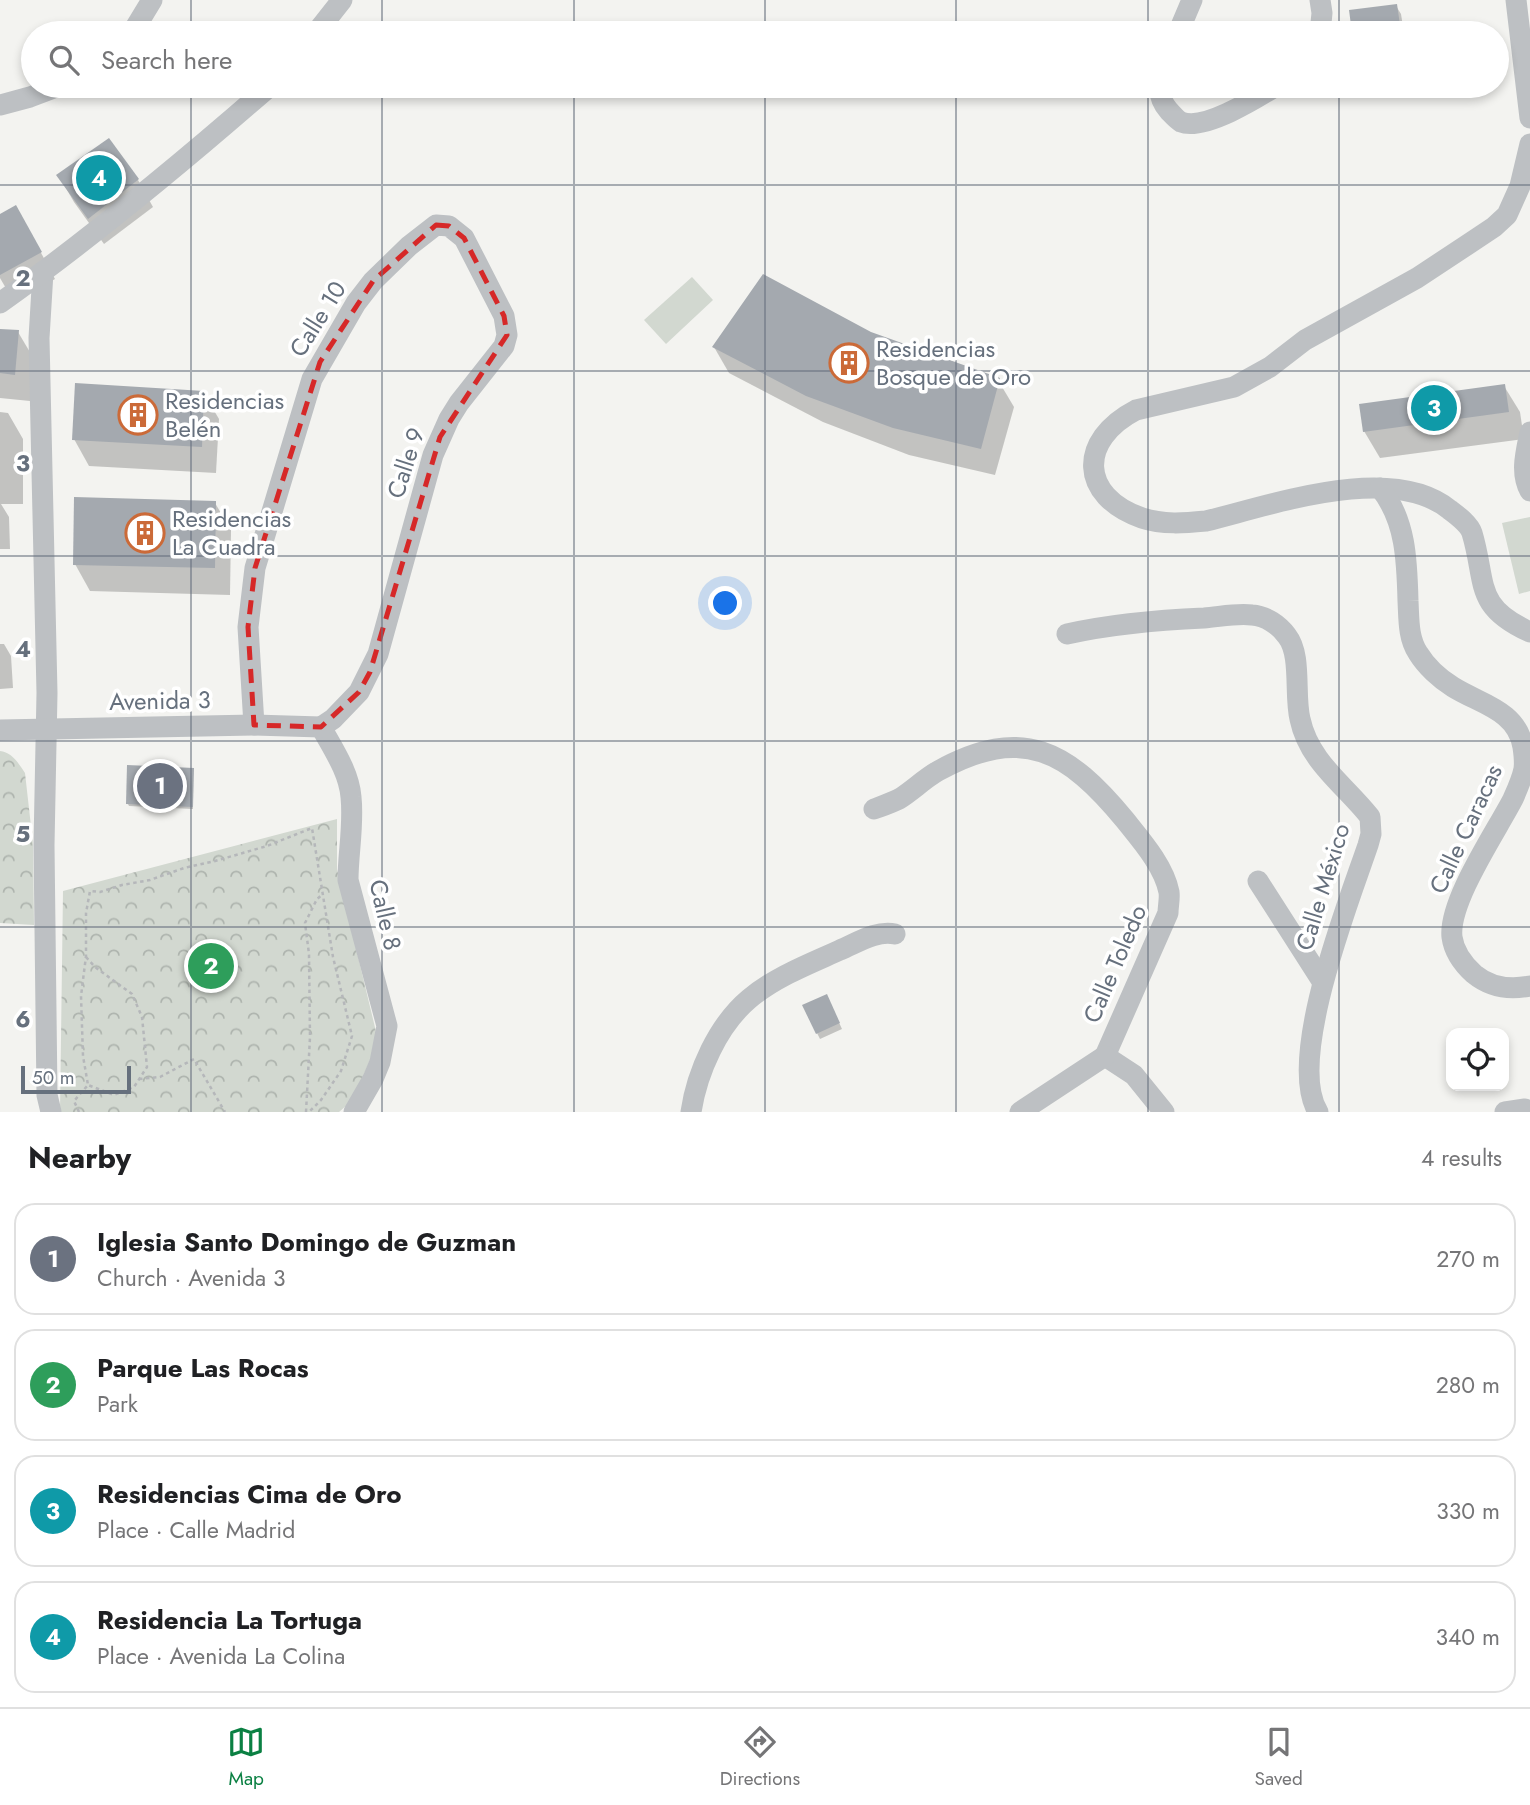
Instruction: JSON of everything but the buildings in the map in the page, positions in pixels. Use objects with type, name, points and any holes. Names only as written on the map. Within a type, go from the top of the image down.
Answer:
[{"type":"street","points":[[139,21],[152,0]]},
{"type":"street","points":[[325,21],[342,0]]},
{"type":"street","points":[[1183,21],[1192,0]]},
{"type":"street","points":[[1320,0],[1321,21]]},
{"type":"street","points":[[1516,0],[1530,118]]},
{"type":"street","points":[[0,105],[26,98]]},
{"type":"street","points":[[0,303],[179,165],[256,98]]},
{"type":"street","points":[[1161,98],[1166,108],[1179,122],[1193,123],[1237,110],[1256,98]]},
{"type":"street","points":[[1530,144],[1516,200],[1507,215],[1494,227],[1418,278],[1305,340],[1269,367],[1234,387],[1136,410],[1123,417],[1102,436],[1094,460],[1093,473],[1107,495],[1129,512],[1156,521],[1206,521],[1336,490],[1380,488],[1429,496],[1459,516],[1471,530],[1486,597],[1498,613],[1514,625],[1530,632]]},
{"type":"street","name":"Calle 10","points":[[254,725],[248,627],[255,568],[312,380],[342,325],[373,281],[409,246],[436,225],[449,226]]},
{"type":"street","name":"Calle 9","points":[[321,726],[333,719],[359,692],[370,672],[384,635],[440,437],[459,403],[504,346],[507,335],[504,316],[464,238],[449,226]]},
{"type":"street","points":[[43,272],[39,338],[46,729],[44,845],[47,1106]]},
{"type":"street","points":[[1530,432],[1525,458],[1525,479],[1530,491]]},
{"type":"street","name":"Calle Caracas","points":[[1380,488],[1394,512],[1405,548],[1408,615],[1414,646],[1427,664],[1452,687],[1483,701],[1507,717],[1522,740],[1524,767],[1520,783],[1460,899],[1452,925],[1452,936],[1459,957],[1482,979],[1503,988],[1530,986]]},
{"type":"street","name":"Calle México","points":[[1067,634],[1141,622],[1252,615],[1272,621],[1288,637],[1294,653],[1300,720],[1307,738],[1327,772],[1370,817],[1371,834],[1368,845],[1322,981],[1309,1070],[1313,1105],[1318,1112]]},
{"type":"street","name":"Avenida 3","points":[[0,730],[321,726]]},
{"type":"street","name":"Calle 8","points":[[321,726],[342,764],[351,796],[352,838],[348,880],[387,1026],[380,1062],[354,1112]]},
{"type":"street","name":"Calle Toledo","points":[[874,809],[896,800],[934,773],[974,754],[1025,747],[1042,750],[1070,765],[1107,799],[1153,859],[1164,877],[1169,894],[1168,913],[1105,1056],[1134,1074],[1164,1112]]},
{"type":"street","points":[[1258,881],[1322,981]]},
{"type":"street","points":[[691,1112],[708,1059],[725,1026],[750,999],[793,971],[877,934],[895,934]]},
{"type":"street","points":[[1020,1112],[1105,1056]]},
{"type":"street","points":[[1505,1112],[1525,1109],[1530,1111]]},
{"type":"path","points":[[88,1085],[83,1056],[81,996],[90,891],[100,892],[150,880],[267,846],[312,828],[333,957],[352,1036],[341,1071],[321,1100],[307,1112]]},
{"type":"path","points":[[307,1112],[310,1037],[309,954],[305,923],[317,899],[322,895]]},
{"type":"path","points":[[86,956],[95,968],[132,995],[142,1017],[147,1067],[134,1087],[114,1094],[88,1085]]},
{"type":"path","points":[[139,1079],[160,1077],[194,1059],[225,1112]]},
{"type":"path","points":[[79,1112],[74,1101],[88,1085]]},
{"type":"highlighted area","points":[[436,225],[449,226],[464,238],[504,316],[507,335],[440,437],[370,672],[359,692],[321,727],[254,725],[248,627],[255,568],[320,362],[373,281]]},
{"type":"green space","points":[[692,277],[713,300],[666,344],[644,320]]},
{"type":"green space","points":[[1530,517],[1530,591],[1519,594],[1502,523]]},
{"type":"green space","points":[[0,751],[12,756],[25,773],[33,844],[34,925],[0,923]]},
{"type":"green space","points":[[337,819],[337,869],[378,1040],[354,1099],[339,1112],[60,1112],[63,891]]},
{"type":"place","name":"Residencia La Tortuga","points":[[99,178]]},
{"type":"place","name":"Residencias Bosque de Oro","points":[[849,363]]},
{"type":"place","name":"Residencias Cima de Oro","points":[[1434,408]]},
{"type":"place","name":"Residencias Belén","points":[[138,415]]},
{"type":"place","name":"Residencias La Cuadra","points":[[145,533]]},
{"type":"place","name":"Iglesia Santo Domingo de Guzman","points":[[160,786]]},
{"type":"place","name":"Parque Las Rocas","points":[[211,966]]}]
